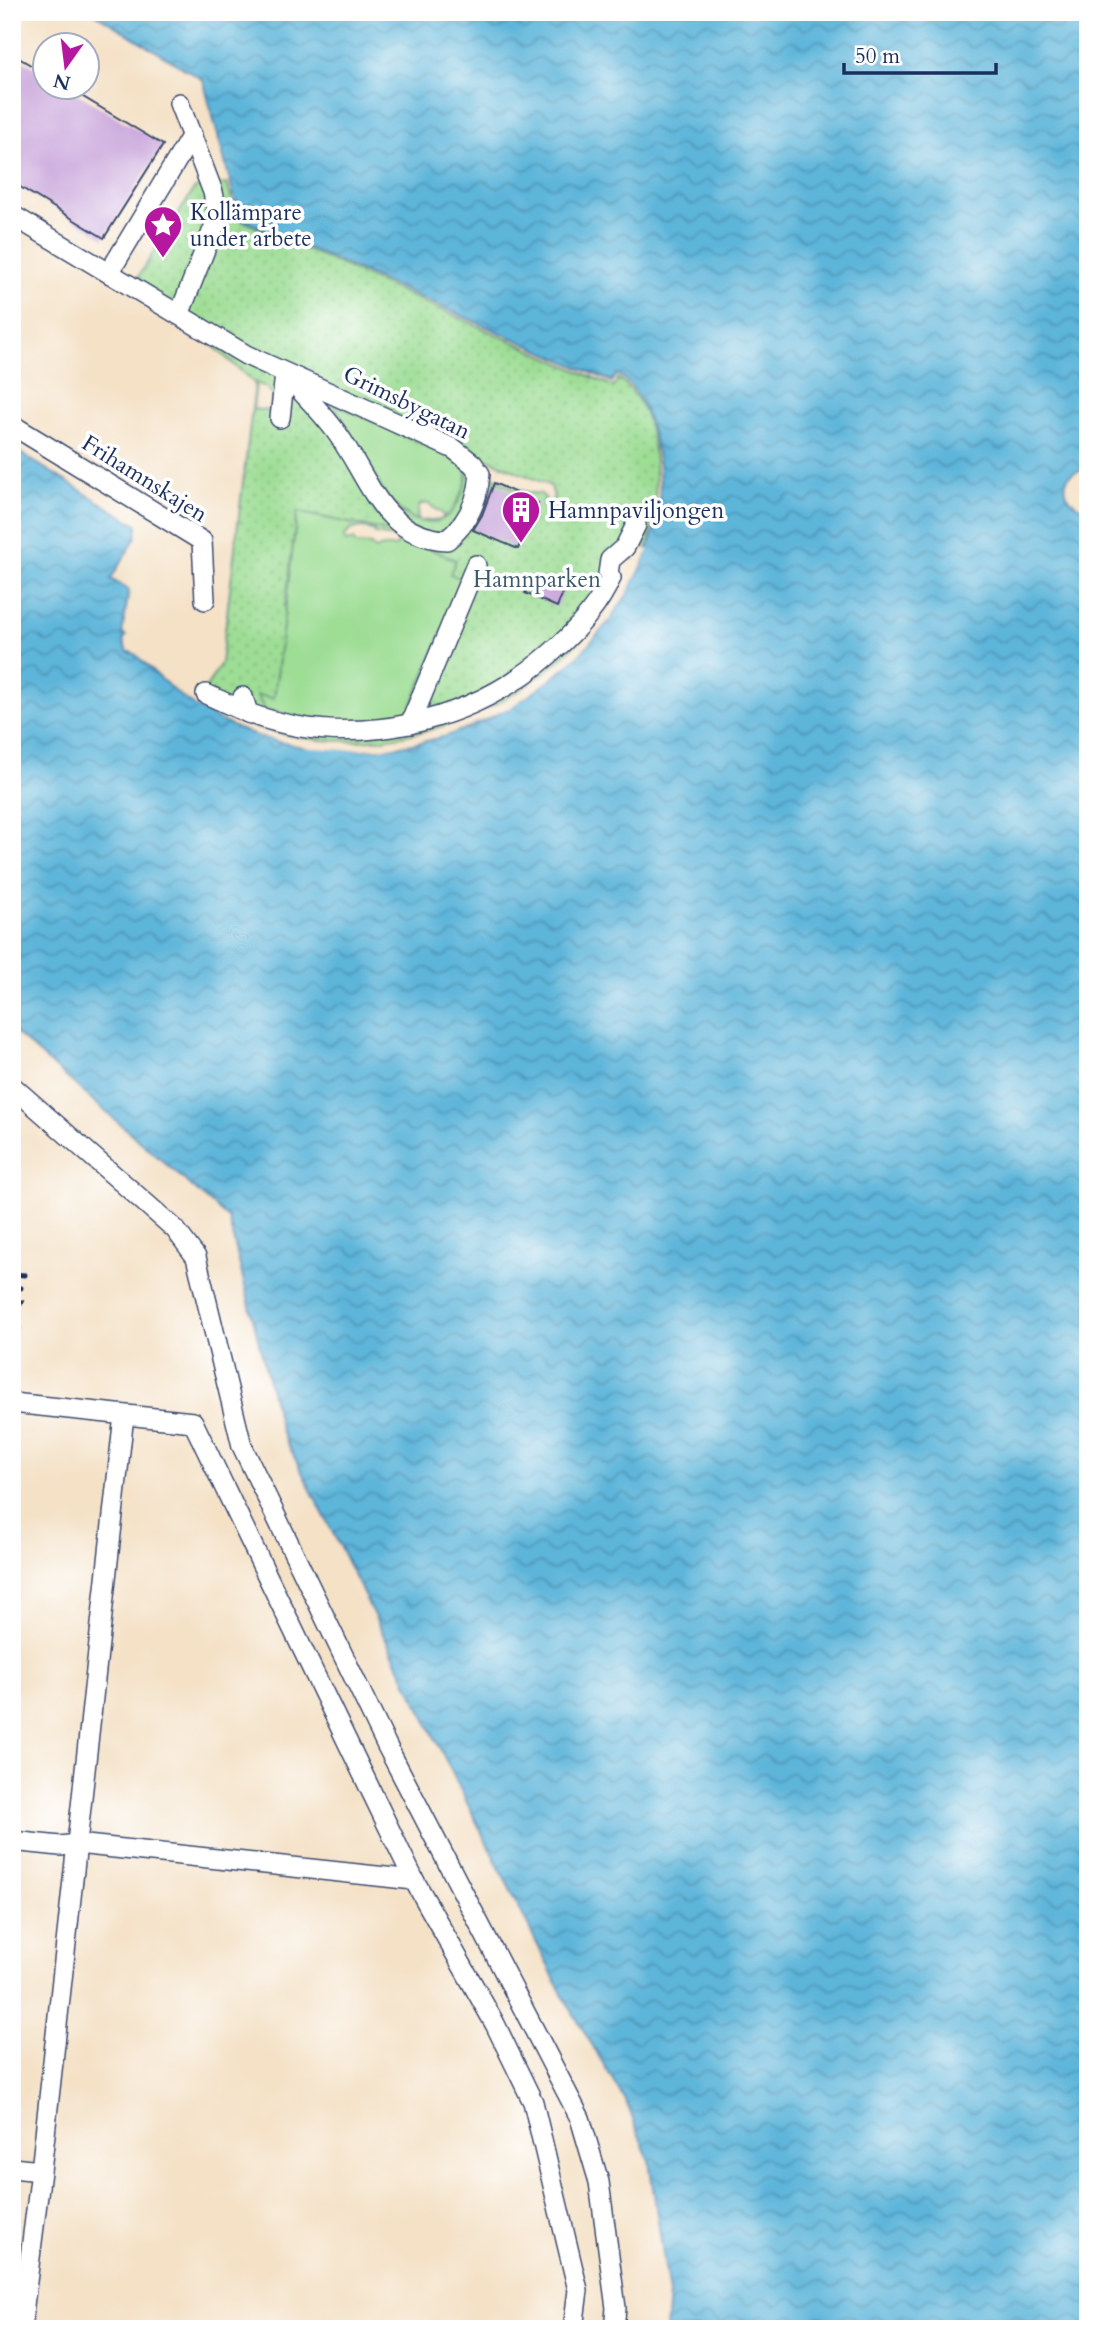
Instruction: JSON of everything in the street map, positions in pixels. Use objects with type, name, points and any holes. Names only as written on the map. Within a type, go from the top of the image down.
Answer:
[{"type":"street","points":[[178,103],[213,192],[218,217],[179,315]]},
{"type":"street","points":[[109,273],[192,135]]},
{"type":"street","name":"Grimsbygatan","points":[[12,215],[246,355],[454,449],[473,464],[480,474],[474,504],[457,532],[447,540],[423,537],[399,524],[384,510],[338,435],[285,374]]},
{"type":"street","points":[[280,418],[285,374]]},
{"type":"street","name":"Frihamnskajen","points":[[12,425],[202,541],[205,600]]},
{"type":"street","points":[[206,694],[227,706],[246,705],[299,728],[331,731],[362,732],[410,724],[464,707],[495,693],[531,670],[585,619],[611,579],[608,574],[610,560],[625,547],[636,525]]},
{"type":"street","points":[[410,724],[476,565]]},
{"type":"street","points":[[12,1086],[175,1229],[197,1257],[242,1446],[387,1746],[580,2118],[599,2182],[616,2308],[614,2329]]},
{"type":"street","points":[[12,1403],[193,1422],[414,1880],[495,2024],[533,2102],[578,2290],[573,2329]]},
{"type":"street","points":[[21,2329],[41,2171],[124,1415]]},
{"type":"street","points":[[12,1841],[60,1846],[77,1843],[414,1880]]},
{"type":"street","points":[[12,2168],[41,2171]]},
{"type":"green space","name":"Hamnparken","points":[[227,184],[238,219],[614,387],[618,378],[633,393],[644,411],[655,458],[654,507],[647,549],[639,546],[633,559],[627,557],[616,562],[621,578],[604,611],[566,654],[521,689],[471,716],[417,733],[361,741],[305,738],[250,725],[198,701],[221,663],[255,384],[138,277],[195,188]],"holes":[[[256,383],[266,387],[274,396],[270,411],[253,409]],[[331,402],[466,464],[466,484],[454,509],[436,522],[427,522],[417,520],[397,508],[387,498]],[[488,459],[551,486],[554,497],[548,509],[542,506],[546,499],[541,494],[508,486],[494,477],[484,464]],[[297,512],[388,531],[456,560],[450,574],[464,580],[409,712],[401,719],[316,723],[264,709],[257,695],[274,698]]]},
{"type":"green space","points":[[316,387],[450,449],[468,473],[468,481],[452,512],[441,520],[438,522],[419,522],[387,498]],"holes":[[[423,503],[429,504],[444,515],[441,520],[420,521],[417,518],[419,506]]]},
{"type":"green space","points":[[297,512],[388,531],[456,560],[464,580],[409,712],[401,719],[316,723],[264,709],[256,695],[274,697]],"holes":[[[351,529],[373,530],[375,534],[395,537],[399,543],[395,547],[375,550],[371,545],[356,544],[353,540],[346,542],[344,537]]]},
{"type":"water","points":[[92,12],[1088,12],[1088,470],[1071,475],[1065,487],[1071,501],[1088,509],[1088,2329],[666,2329],[669,2294],[649,2161],[627,2104],[562,1994],[281,1431],[228,1218],[12,1030],[12,448],[137,525],[136,537],[111,579],[129,590],[122,634],[126,636],[123,641],[127,651],[135,654],[187,700],[221,721],[279,742],[325,748],[395,747],[445,736],[490,718],[533,692],[573,660],[608,622],[635,579],[653,533],[660,485],[653,435],[645,409],[637,393],[617,374],[612,382],[240,218],[203,80]]},
{"type":"pier","points":[[646,548],[649,550],[630,588],[609,620],[579,654],[548,681],[511,707],[447,735],[385,748],[310,748],[255,734],[194,706],[196,703],[256,731],[310,744],[344,747],[385,745],[446,732],[509,704],[577,652],[606,618],[636,573]]},
{"type":"building","points":[[12,54],[32,66],[32,102],[91,102],[163,145],[104,238],[12,182]]},
{"type":"building","name":"Hamnpaviljongen","points":[[494,483],[538,503],[518,549],[473,530]]},
{"type":"building","points":[[532,576],[564,590],[557,607],[525,593]]},
{"type":"railway","points":[[12,1274],[25,1275]]},
{"type":"railway","points":[[12,1287],[21,1288]]},
{"type":"railway","points":[[12,1301],[22,1302]]},
{"type":"railway","points":[[12,1328],[19,1329]]},
{"type":"place","name":"Kollämpare under arbete","points":[[163,259]]},
{"type":"place","name":"Hamnpaviljongen","points":[[521,544]]}]
